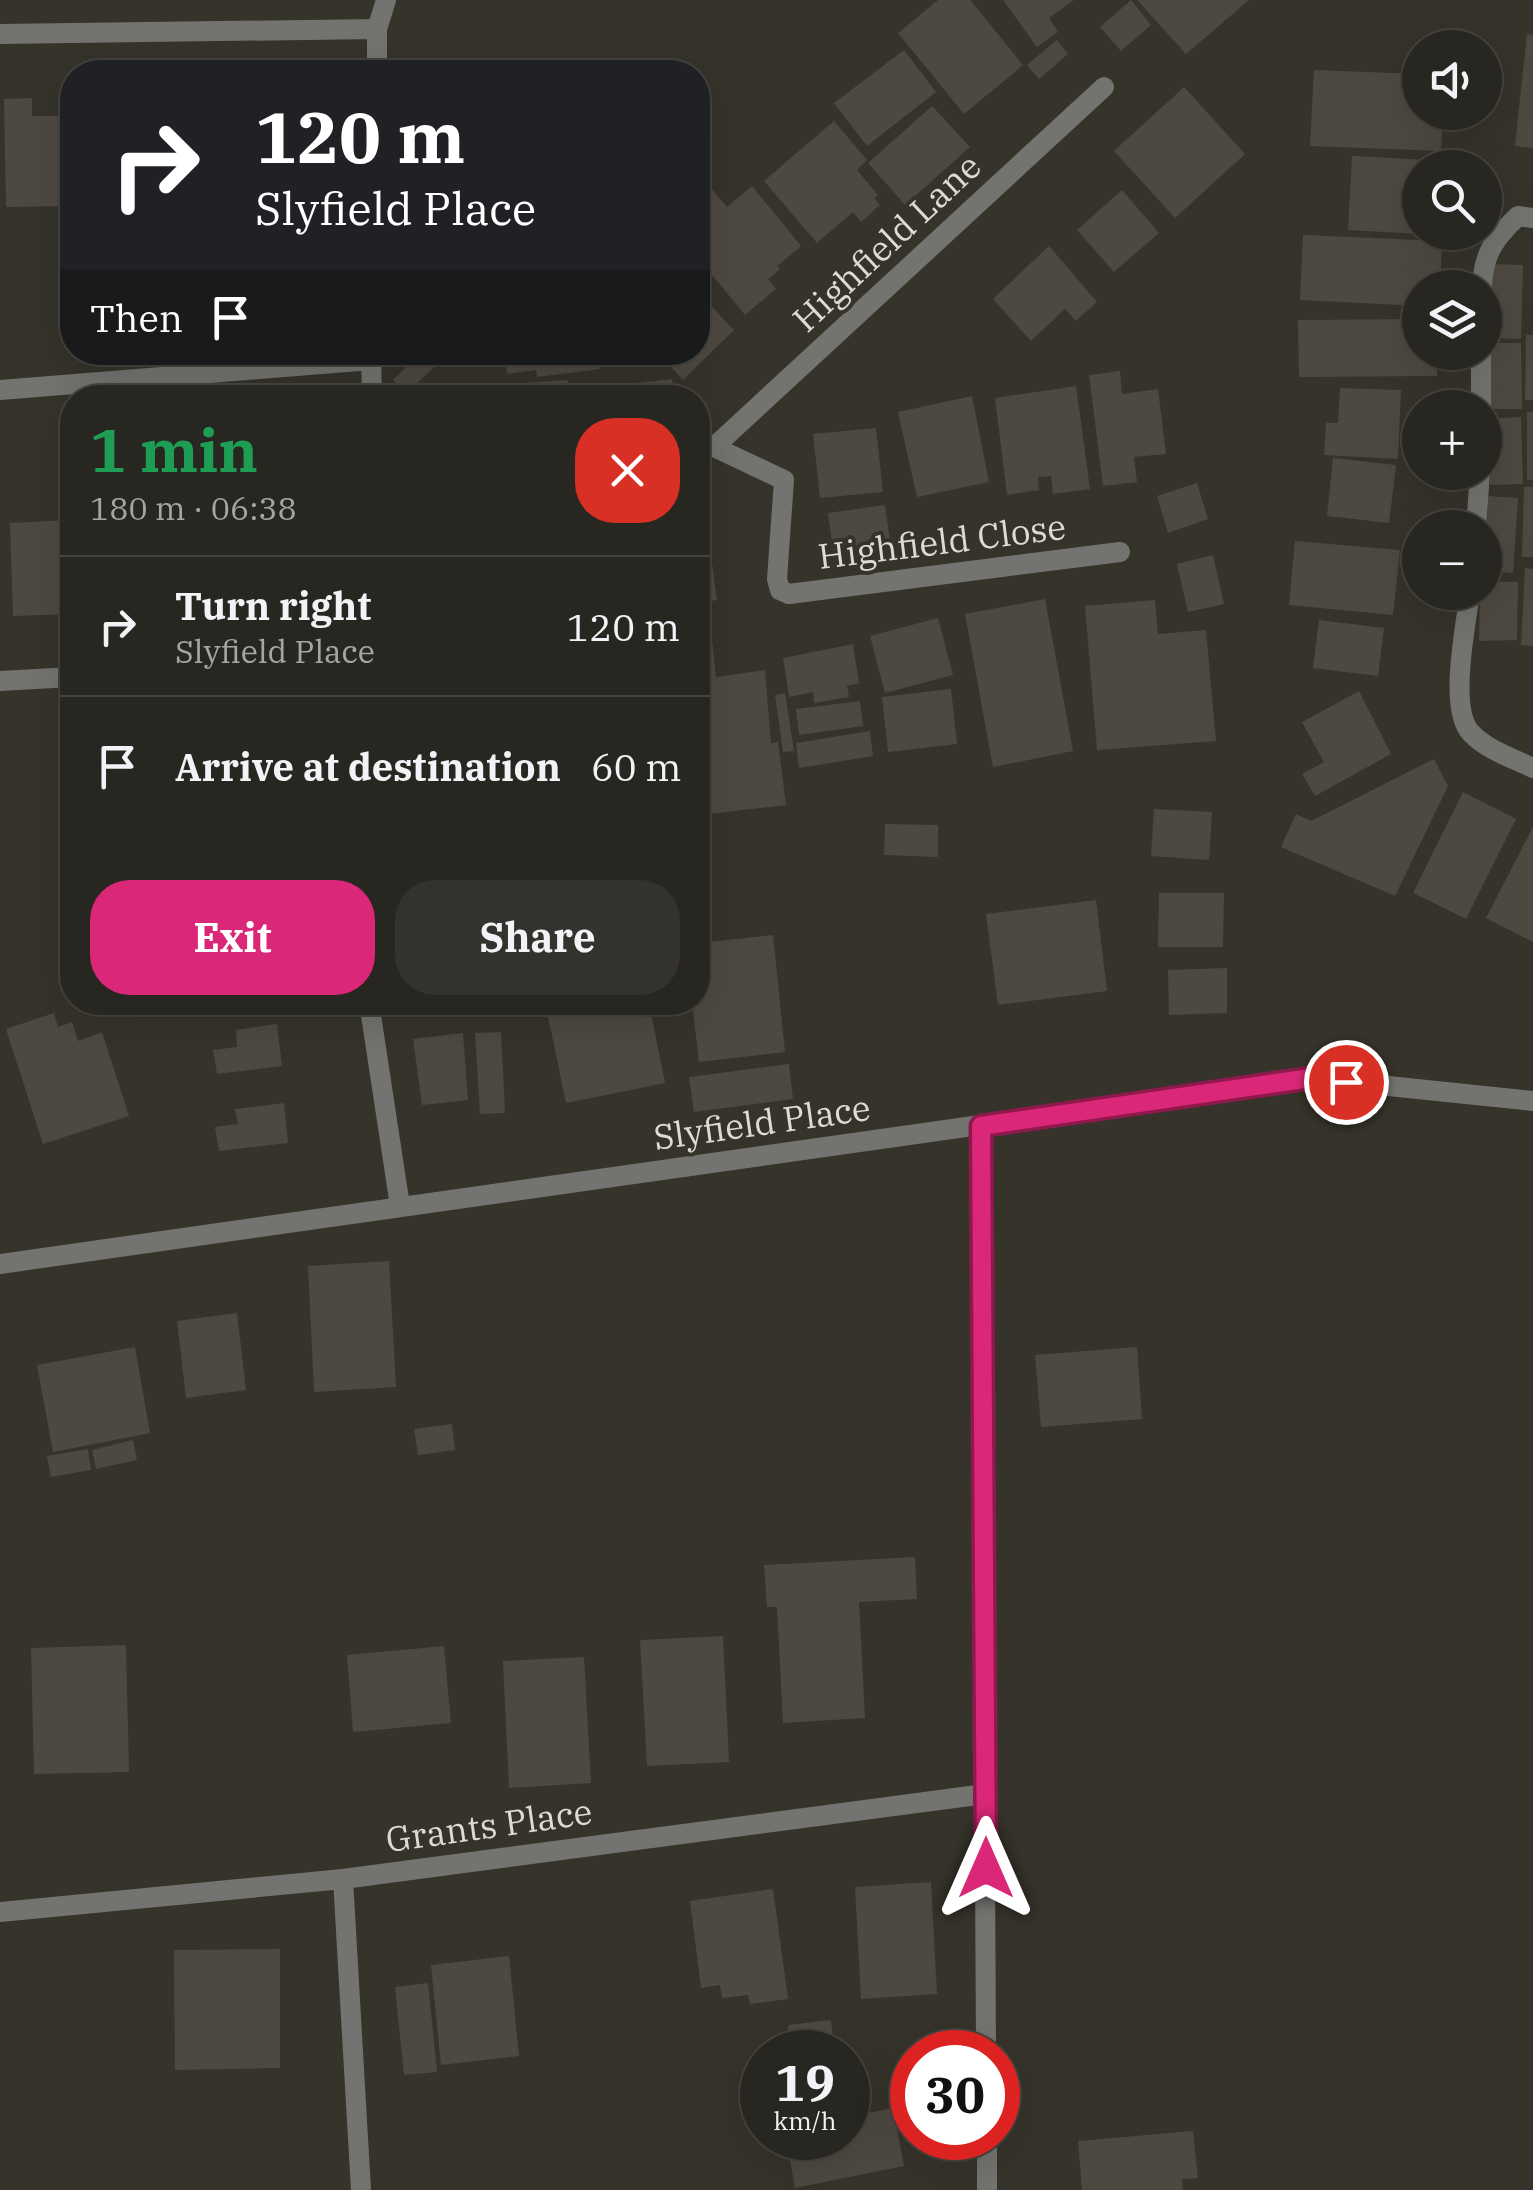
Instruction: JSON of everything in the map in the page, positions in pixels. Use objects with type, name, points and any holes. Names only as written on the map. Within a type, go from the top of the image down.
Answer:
[{"type":"street","points":[[377,60],[378,29],[386,0]]},
{"type":"street","points":[[0,34],[378,29]]},
{"type":"street","name":"Highfield Lane","points":[[710,444],[1104,87]]},
{"type":"street","points":[[1482,270],[1494,240],[1518,216],[1533,218]]},
{"type":"street","points":[[0,390],[273,365]]},
{"type":"street","name":"Highfield Close","points":[[710,450],[784,480],[778,579],[780,590],[789,594],[1120,552]]},
{"type":"street","points":[[1468,610],[1459,697],[1468,731],[1491,749],[1533,768]]},
{"type":"street","points":[[0,681],[60,677]]},
{"type":"street","points":[[372,1015],[400,1206]]},
{"type":"street","name":"Slyfield Place","points":[[0,1264],[1311,1078],[1533,1100]]},
{"type":"street","points":[[981,1126],[986,2030]]},
{"type":"street","name":"Grants Place","points":[[0,1912],[342,1878],[985,1794]]},
{"type":"street","points":[[342,1878],[361,2190]]},
{"type":"street","points":[[987,2160],[987,2190]]},
{"type":"building","points":[[938,0],[970,0],[1023,65],[964,114],[898,33]]},
{"type":"building","points":[[1003,0],[1074,0],[1049,18],[1058,32],[1037,47]]},
{"type":"building","points":[[1131,0],[1151,25],[1121,51],[1100,27]]},
{"type":"building","points":[[1137,0],[1249,0],[1186,54]]},
{"type":"building","points":[[1527,34],[1533,35],[1533,148],[1515,146]]},
{"type":"building","points":[[1057,40],[1068,54],[1039,79],[1027,65]]},
{"type":"building","points":[[904,50],[936,92],[867,146],[834,103]]},
{"type":"building","points":[[1314,70],[1402,73],[1402,130],[1442,130],[1441,150],[1310,146]]},
{"type":"building","points":[[1184,87],[1245,154],[1175,218],[1114,151]]},
{"type":"building","points":[[32,98],[32,116],[60,116],[60,206],[6,207],[4,99]]},
{"type":"building","points":[[932,106],[970,147],[905,205],[868,163]]},
{"type":"building","points":[[834,121],[867,160],[857,170],[878,195],[874,198],[880,205],[861,222],[853,212],[817,243],[764,181]]},
{"type":"building","points":[[1352,156],[1402,159],[1402,233],[1348,230]]},
{"type":"building","points":[[752,186],[801,246],[768,279],[776,289],[745,315],[710,273],[710,187],[727,207]]},
{"type":"building","points":[[1122,190],[1159,233],[1114,272],[1077,230]]},
{"type":"building","points":[[1303,235],[1402,239],[1402,250],[1442,250],[1441,270],[1402,270],[1402,305],[1300,300]]},
{"type":"building","points":[[1049,246],[1097,302],[1076,321],[1065,309],[1031,341],[993,299]]},
{"type":"building","points":[[1491,264],[1523,265],[1521,339],[1502,338],[1502,270],[1491,270]]},
{"type":"building","points":[[710,305],[734,330],[710,354]]},
{"type":"building","points":[[1402,319],[1402,370],[1437,370],[1437,376],[1299,377],[1298,320]]},
{"type":"building","points":[[1526,335],[1533,335],[1533,400],[1525,400]]},
{"type":"building","points":[[1502,343],[1521,343],[1522,409],[1502,409],[1502,390],[1489,390],[1488,370],[1502,370]]},
{"type":"building","points":[[409,365],[436,365],[415,385],[398,385],[393,380]]},
{"type":"building","points":[[506,365],[601,365],[601,369],[537,377],[536,370],[507,374]]},
{"type":"building","points":[[669,365],[698,365],[683,380]]},
{"type":"building","points":[[1120,371],[1122,394],[1158,389],[1166,454],[1134,457],[1137,482],[1103,486],[1089,375]]},
{"type":"building","points":[[672,379],[673,385],[619,385]]},
{"type":"building","points":[[568,380],[568,385],[510,385]]},
{"type":"building","points":[[1076,386],[1090,489],[1053,494],[1051,476],[1038,477],[1039,490],[1007,495],[995,398]]},
{"type":"building","points":[[1340,388],[1401,390],[1398,459],[1324,455],[1326,423],[1338,423]]},
{"type":"building","points":[[972,396],[989,482],[917,497],[898,412]]},
{"type":"building","points":[[1527,412],[1533,412],[1533,480],[1527,480]]},
{"type":"building","points":[[1521,417],[1523,484],[1502,485],[1502,418]]},
{"type":"building","points":[[876,428],[883,492],[820,498],[813,434]]},
{"type":"building","points":[[1333,458],[1396,465],[1389,523],[1327,516]]},
{"type":"building","points":[[1197,483],[1208,519],[1168,533],[1157,496]]},
{"type":"building","points":[[1524,487],[1533,487],[1533,557],[1522,557]]},
{"type":"building","points":[[1488,496],[1518,498],[1513,573],[1502,572],[1502,510],[1487,510]]},
{"type":"building","points":[[885,505],[890,541],[833,550],[828,513]]},
{"type":"building","points":[[60,521],[60,614],[13,616],[10,523]]},
{"type":"building","points":[[1295,541],[1400,550],[1393,615],[1289,605]]},
{"type":"building","points":[[710,548],[717,600],[710,601]]},
{"type":"building","points":[[1213,555],[1224,604],[1188,612],[1177,564]]},
{"type":"building","points":[[1525,568],[1533,569],[1533,646],[1521,645]]},
{"type":"building","points":[[1502,582],[1518,582],[1517,640],[1479,641],[1480,610],[1502,610]]},
{"type":"building","points":[[1045,599],[1073,751],[993,767],[965,614]]},
{"type":"building","points":[[1155,600],[1158,634],[1206,630],[1216,741],[1097,750],[1085,606]]},
{"type":"building","points":[[938,618],[953,675],[885,693],[870,636]]},
{"type":"building","points":[[1319,620],[1384,628],[1378,676],[1313,668]]},
{"type":"building","points":[[710,631],[716,677],[765,670],[771,743],[778,742],[786,805],[710,814]]},
{"type":"building","points":[[853,644],[859,683],[847,686],[849,697],[814,703],[813,692],[789,697],[783,658]]},
{"type":"building","points":[[951,689],[957,744],[888,752],[882,697]]},
{"type":"building","points":[[1359,691],[1391,754],[1315,796],[1302,774],[1324,762],[1302,722]]},
{"type":"building","points":[[785,693],[794,751],[783,752],[775,695]]},
{"type":"building","points":[[860,701],[863,726],[799,735],[796,709]]},
{"type":"building","points":[[870,731],[873,756],[799,768],[796,743]]},
{"type":"building","points":[[1434,759],[1448,786],[1395,896],[1281,847],[1296,814],[1311,821]]},
{"type":"building","points":[[1463,792],[1516,819],[1466,919],[1413,893]]},
{"type":"building","points":[[1154,809],[1212,812],[1209,860],[1151,856]]},
{"type":"building","points":[[885,824],[938,825],[938,857],[884,855]]},
{"type":"building","points":[[1533,827],[1533,942],[1486,918]]},
{"type":"building","points":[[1159,893],[1224,893],[1223,947],[1158,947]]},
{"type":"building","points":[[1096,900],[1107,991],[998,1005],[986,914]]},
{"type":"building","points":[[773,935],[785,1052],[699,1062],[694,1015],[710,1015],[710,942]]},
{"type":"building","points":[[1227,968],[1227,1013],[1169,1015],[1168,970]]},
{"type":"building","points":[[54,1013],[58,1027],[72,1022],[78,1041],[102,1032],[129,1116],[43,1144],[6,1029]]},
{"type":"building","points":[[548,1015],[652,1015],[665,1083],[566,1103]]},
{"type":"building","points":[[277,1024],[282,1066],[217,1074],[213,1050],[237,1047],[236,1030]]},
{"type":"building","points":[[501,1032],[505,1113],[480,1114],[475,1033]]},
{"type":"building","points":[[463,1033],[468,1100],[422,1105],[413,1039]]},
{"type":"building","points":[[789,1064],[793,1099],[694,1112],[689,1077]]},
{"type":"building","points":[[284,1103],[288,1143],[219,1151],[215,1127],[238,1124],[235,1109]]},
{"type":"building","points":[[389,1261],[396,1387],[314,1392],[308,1266]]},
{"type":"building","points":[[237,1313],[246,1390],[186,1398],[177,1321]]},
{"type":"building","points":[[135,1347],[150,1433],[53,1452],[37,1365]]},
{"type":"building","points":[[1137,1347],[1142,1419],[1041,1427],[1035,1355]]},
{"type":"building","points":[[452,1424],[455,1450],[418,1455],[414,1429]]},
{"type":"building","points":[[133,1440],[137,1460],[96,1469],[92,1450]]},
{"type":"building","points":[[88,1449],[91,1470],[51,1477],[47,1456]]},
{"type":"building","points":[[915,1557],[917,1599],[859,1602],[865,1718],[783,1723],[777,1607],[767,1607],[764,1565]]},
{"type":"building","points":[[723,1636],[729,1762],[647,1766],[640,1640]]},
{"type":"building","points":[[126,1645],[129,1772],[34,1774],[31,1648]]},
{"type":"building","points":[[444,1646],[451,1723],[353,1732],[347,1655]]},
{"type":"building","points":[[584,1657],[591,1783],[509,1788],[503,1661]]},
{"type":"building","points":[[931,1882],[937,1994],[861,1999],[855,1887]]},
{"type":"building","points":[[773,1889],[788,1999],[750,2004],[748,1995],[722,1998],[720,1985],[701,1988],[690,1901]]},
{"type":"building","points":[[280,1949],[280,2068],[175,2070],[174,1950]]},
{"type":"building","points":[[509,1956],[519,2056],[441,2065],[431,1965]]},
{"type":"building","points":[[428,1983],[437,2072],[404,2075],[395,1987]]},
{"type":"building","points":[[831,2020],[832,2030],[789,2030],[788,2025]]},
{"type":"building","points":[[890,2109],[890,2160],[903,2160],[904,2166],[795,2188],[790,2160],[870,2160],[870,2113]]},
{"type":"building","points":[[1193,2131],[1198,2178],[1182,2179],[1183,2190],[1082,2190],[1078,2141]]},
{"type":"route","points":[[986,1868],[981,1126],[1311,1078],[1346,1082]]}]
